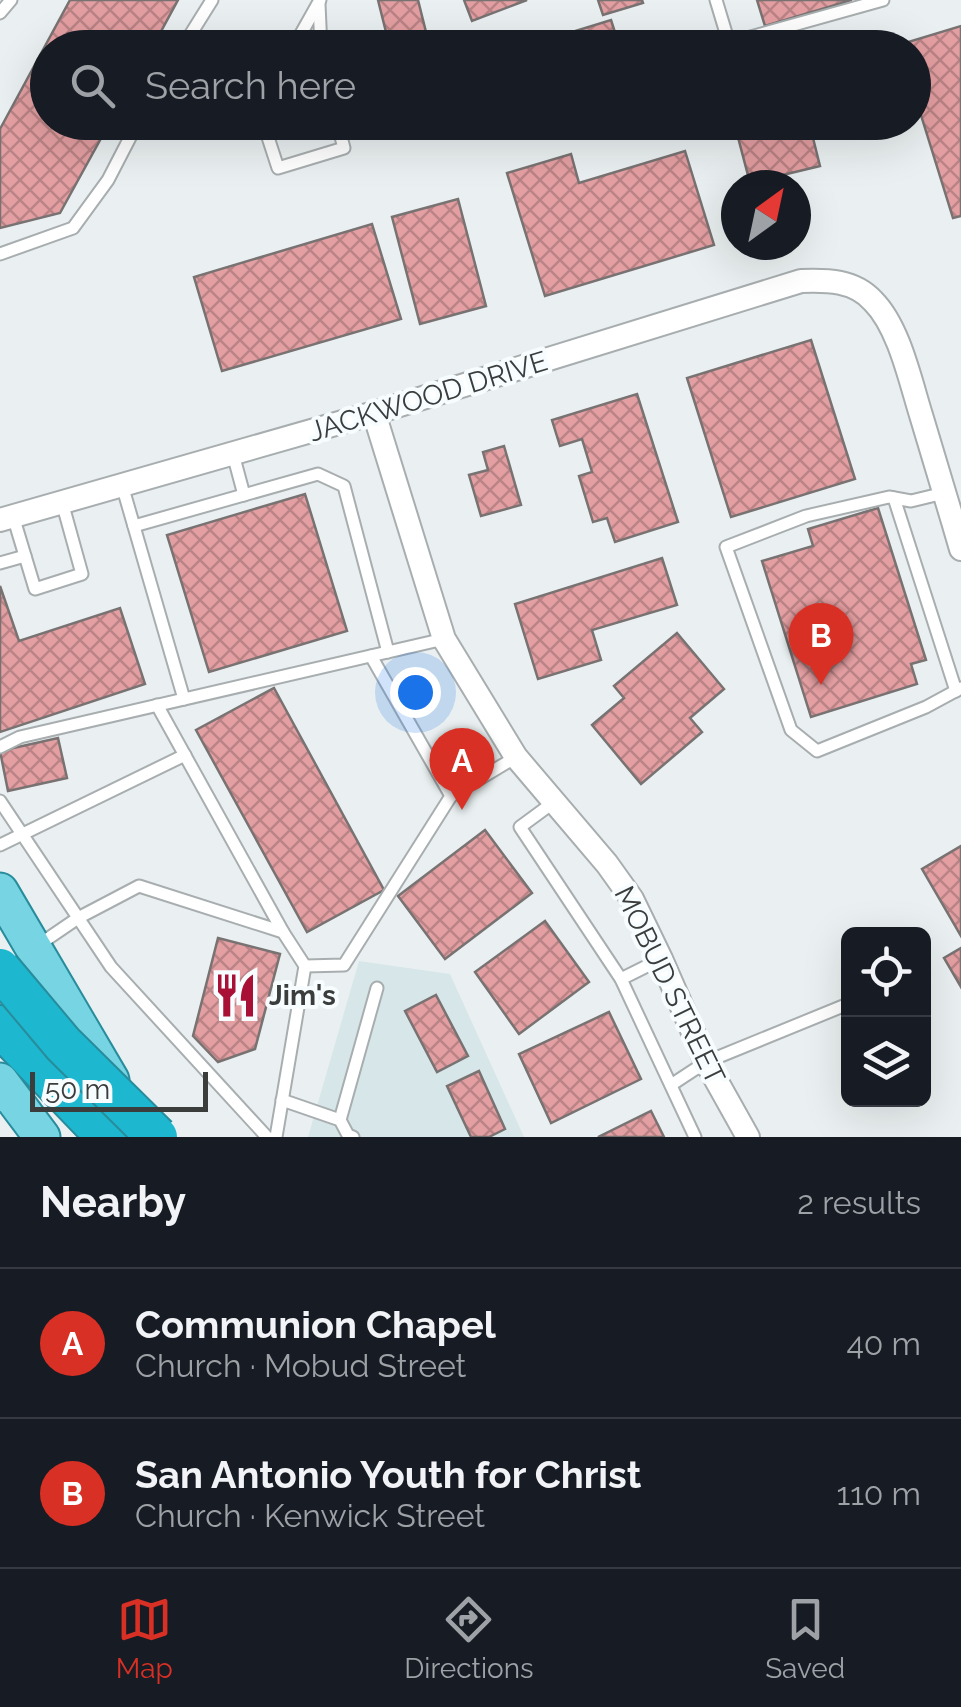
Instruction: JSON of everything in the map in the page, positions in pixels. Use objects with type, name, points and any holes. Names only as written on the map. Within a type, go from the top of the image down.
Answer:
[{"type":"highway","points":[[17,959],[63,1044],[139,1136]]},
{"type":"highway","points":[[0,1026],[139,1136]]},
{"type":"main road","points":[[0,892],[17,959]]},
{"type":"main road","points":[[0,1081],[42,1137]]},
{"type":"street","name":"JACKWOOD DRIVE","points":[[6,518],[374,413],[801,282],[842,282],[872,299],[884,314],[902,352],[944,493]]},
{"type":"street","name":"MOBUD STREET","points":[[374,413],[444,639],[516,757],[632,899],[706,1062],[748,1137]]},
{"type":"street","points":[[944,493],[961,549]]},
{"type":"lane","points":[[0,13],[11,0]]},
{"type":"lane","points":[[193,30],[212,0]]},
{"type":"lane","points":[[716,0],[725,30]]},
{"type":"lane","points":[[776,30],[884,0]]},
{"type":"lane","points":[[303,30],[319,2]]},
{"type":"lane","points":[[319,2],[321,30]]},
{"type":"lane","points":[[0,254],[73,228],[108,180],[129,140]]},
{"type":"lane","points":[[269,140],[278,168],[344,148],[342,140]]},
{"type":"lane","points":[[234,454],[244,495]]},
{"type":"lane","points":[[134,526],[318,474],[344,486],[388,652]]},
{"type":"lane","points":[[122,485],[184,699]]},
{"type":"lane","points":[[894,498],[959,690],[817,751],[790,730],[726,547],[806,516],[889,497],[911,501],[944,493]]},
{"type":"lane","points":[[6,518],[25,556],[35,588],[82,574],[62,502]]},
{"type":"lane","points":[[0,562],[25,556]]},
{"type":"lane","points":[[0,747],[20,737],[444,639]]},
{"type":"lane","points":[[371,656],[451,796]]},
{"type":"lane","points":[[158,705],[283,932],[306,966],[276,1137]]},
{"type":"lane","points":[[0,845],[186,756]]},
{"type":"lane","points":[[306,966],[344,965],[451,796],[516,757]]},
{"type":"lane","points":[[0,801],[111,968],[267,1137]]},
{"type":"lane","points":[[554,802],[520,827],[621,979],[695,1137]]},
{"type":"lane","points":[[17,959],[78,918],[138,886],[283,932]]},
{"type":"lane","points":[[621,979],[661,958]]},
{"type":"lane","points":[[340,1120],[377,988]]},
{"type":"lane","points":[[670,1084],[706,1062],[841,1007]]},
{"type":"lane","points":[[282,1100],[340,1120],[353,1137]]},
{"type":"shaded area","points":[[359,961],[450,974],[524,1137],[308,1137]]},
{"type":"building","points":[[70,0],[178,0],[162,30],[54,30]]},
{"type":"building","points":[[378,0],[418,0],[426,30],[386,30]]},
{"type":"building","points":[[464,0],[527,0],[472,21]]},
{"type":"building","points":[[598,0],[642,0],[643,3],[603,15]]},
{"type":"building","points":[[757,0],[852,0],[765,26]]},
{"type":"building","points":[[611,20],[614,30],[578,30]]},
{"type":"building","points":[[961,26],[961,216],[953,218],[929,140],[931,35]]},
{"type":"building","points":[[30,74],[30,140],[100,140],[60,213],[0,228],[0,129]]},
{"type":"building","points":[[739,140],[814,140],[820,166],[804,170],[747,170]]},
{"type":"building","points":[[685,151],[714,245],[545,296],[507,173],[571,154],[579,183]]},
{"type":"building","points":[[458,199],[486,306],[420,324],[392,217]]},
{"type":"building","points":[[372,224],[401,319],[222,371],[194,277]]},
{"type":"building","points":[[811,340],[855,479],[731,517],[687,378]]},
{"type":"building","points":[[637,394],[678,522],[615,542],[607,518],[593,522],[579,476],[592,472],[582,439],[560,446],[552,420]]},
{"type":"building","points":[[504,446],[521,505],[481,516],[469,475],[488,470],[483,452]]},
{"type":"building","points":[[305,494],[347,631],[209,672],[167,535]]},
{"type":"building","points":[[878,508],[926,660],[911,664],[917,684],[811,717],[762,561],[813,546],[808,529]]},
{"type":"building","points":[[662,558],[677,605],[592,630],[601,660],[538,679],[515,604]]},
{"type":"building","points":[[0,586],[19,641],[120,608],[145,684],[0,732]]},
{"type":"building","points":[[677,633],[724,689],[690,718],[702,732],[641,784],[592,725],[624,698],[614,686]]},
{"type":"building","points":[[274,688],[384,890],[307,932],[196,730]]},
{"type":"building","points":[[58,738],[67,778],[8,791],[0,751]]},
{"type":"building","points":[[485,830],[532,893],[445,959],[398,896]]},
{"type":"building","points":[[961,846],[961,936],[922,869]]},
{"type":"building","points":[[545,921],[589,982],[519,1034],[475,972]]},
{"type":"building","name":"Jim's","points":[[218,938],[280,954],[255,1049],[218,1062],[193,1036]]},
{"type":"building","points":[[961,948],[961,987],[944,958]]},
{"type":"building","points":[[436,995],[468,1056],[437,1072],[405,1011]]},
{"type":"building","points":[[609,1012],[641,1079],[551,1123],[519,1054]]},
{"type":"building","points":[[479,1071],[505,1129],[489,1137],[471,1137],[447,1086]]},
{"type":"building","points":[[651,1111],[664,1137],[598,1137]]},
{"type":"place","name":"San Antonio Youth for Christ","points":[[821,685]]},
{"type":"place","name":"Communion Chapel","points":[[462,810]]},
{"type":"place","name":"Jim's","points":[[236,995]]}]
